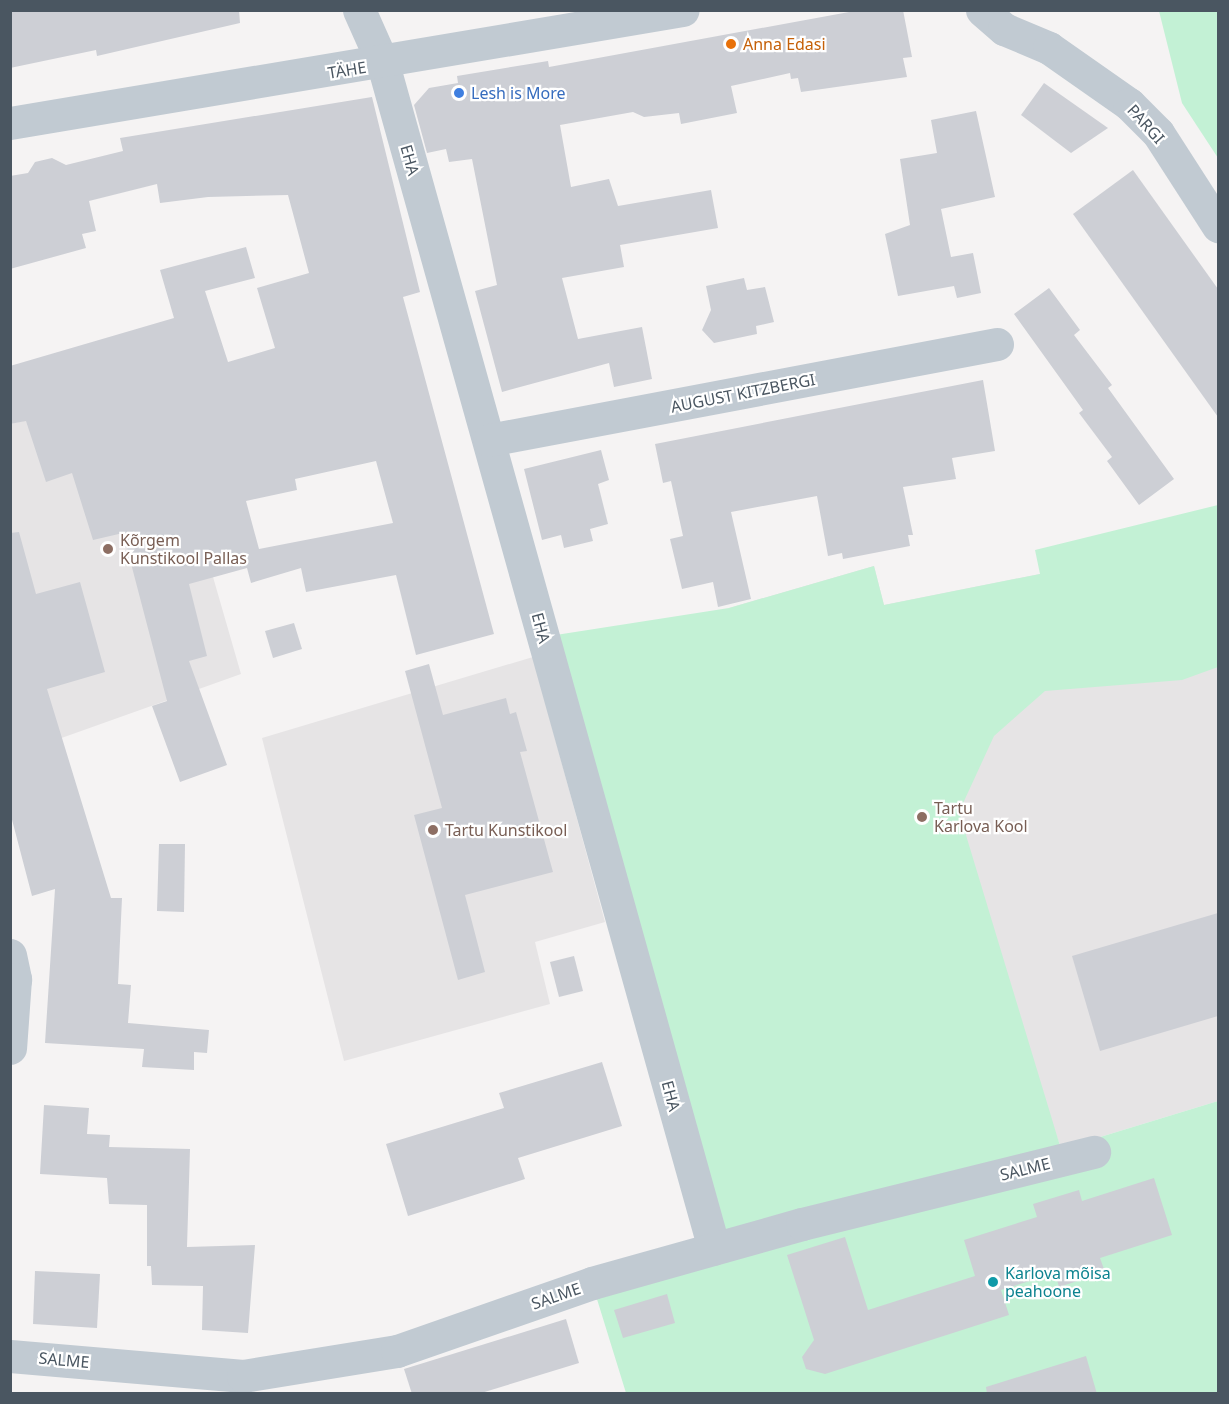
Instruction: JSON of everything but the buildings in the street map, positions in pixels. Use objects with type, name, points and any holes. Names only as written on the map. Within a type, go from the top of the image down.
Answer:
[{"type":"street","name":"EHA","points":[[359,10],[383,64],[714,1249]]},
{"type":"street","name":"TÄHE","points":[[10,123],[383,64],[683,10]]},
{"type":"street","name":"PARGI","points":[[982,10],[1004,29],[1049,48],[1129,104],[1158,133],[1218,226]]},
{"type":"street","name":"PARGI","points":[[1018,10],[1049,48]]},
{"type":"street","name":"AUGUST KITZBERGI","points":[[489,440],[997,344]]},
{"type":"street","points":[[10,955],[15,979],[10,1048]]},
{"type":"street","name":"SALME","points":[[10,1356],[243,1376],[259,1383],[397,1351],[592,1283],[714,1249],[1094,1152]]},
{"type":"shaded area","name":"Kõrgem Kunstikool Pallas","points":[[147,348],[241,674],[11,756],[10,424],[28,420]]},
{"type":"shaded area","points":[[1218,513],[1218,1101],[1061,1149],[1045,1101],[729,608],[874,566],[884,605],[1040,574]]},
{"type":"shaded area","name":"Tartu Kunstikool","points":[[533,657],[605,922],[535,942],[550,1004],[344,1061],[262,738]]},
{"type":"green space","points":[[1159,11],[1218,11],[1218,158],[1182,103]]},
{"type":"green space","points":[[1218,505],[1218,667],[1182,680],[1045,691],[994,736],[959,812],[1061,1149],[1218,1101],[1218,1393],[626,1393],[592,1283],[713,1249],[543,637],[729,608],[874,566],[884,605],[1040,574],[1035,550]]},
{"type":"place","name":"Anna Edasi","points":[[731,44]]},
{"type":"place","name":"Lesh is More","points":[[459,93]]},
{"type":"place","name":"Kõrgem Kunstikool Pallas","points":[[108,549]]},
{"type":"place","name":"Tartu Karlova Kool","points":[[922,817]]},
{"type":"place","name":"Tartu Kunstikool","points":[[433,830]]},
{"type":"place","name":"Karlova mõisa peahoone","points":[[993,1282]]}]
